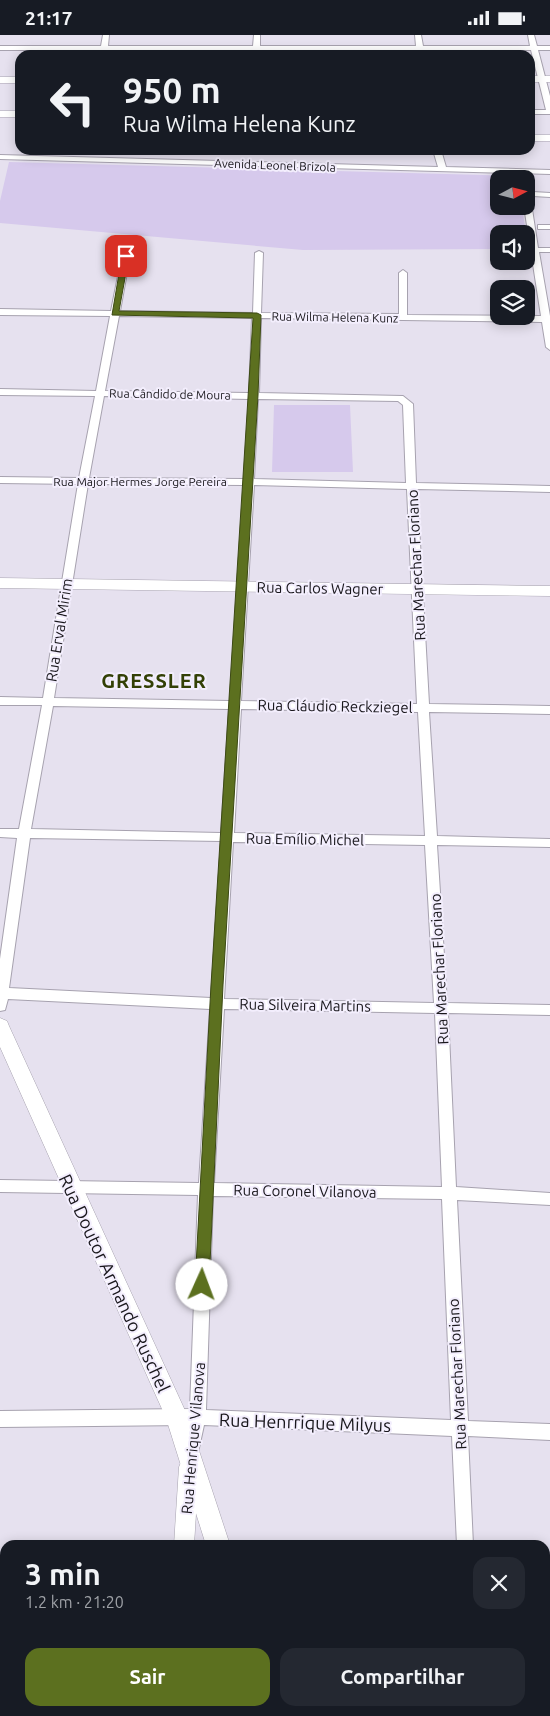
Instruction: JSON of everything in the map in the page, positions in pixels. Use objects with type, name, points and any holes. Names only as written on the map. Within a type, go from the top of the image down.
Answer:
[{"type":"main road","name":"Rua Carlos Wagner","points":[[0,583],[550,591]]},
{"type":"main road","name":"Rua Doutor Armando Ruschel","points":[[0,1026],[176,1417],[216,1540]]},
{"type":"street","points":[[103,50],[106,35]]},
{"type":"street","points":[[256,50],[257,35]]},
{"type":"street","points":[[418,35],[420,50]]},
{"type":"street","points":[[531,35],[546,79],[550,111],[535,112]]},
{"type":"street","points":[[0,48],[52,50]]},
{"type":"street","points":[[448,50],[550,48]]},
{"type":"street","points":[[0,80],[15,80]]},
{"type":"street","points":[[0,114],[15,114]]},
{"type":"street","points":[[535,138],[550,138]]},
{"type":"street","points":[[86,155],[86,159]]},
{"type":"street","points":[[438,155],[443,170]]},
{"type":"street","name":"Avenida Leonel Brizola","points":[[0,157],[490,173]]},
{"type":"street","name":"Avenida Leonel Brizola","points":[[535,174],[550,172]]},
{"type":"street","points":[[536,195],[550,195]]},
{"type":"street","points":[[535,250],[550,250]]},
{"type":"street","name":"Rua Henrique Vilanova","points":[[184,1540],[190,1456],[198,1417],[206,1190],[254,395],[259,253]]},
{"type":"street","points":[[535,255],[547,319],[550,347]]},
{"type":"street","name":"Rua Erval Mirim","points":[[1,998],[24,834],[48,701],[83,481],[126,256]]},
{"type":"street","points":[[403,273],[403,317]]},
{"type":"street","name":"Rua Wilma Helena Kunz","points":[[0,312],[547,319]]},
{"type":"street","name":"Rua Cândido de Moura","points":[[0,392],[400,398]]},
{"type":"street","name":"Rua Marechar Floriano","points":[[400,398],[408,404],[416,589],[441,1008],[465,1540]]},
{"type":"street","name":"Rua Major Hermes Jorge Pereira","points":[[0,480],[248,482],[550,489]]},
{"type":"street","name":"Rua Cláudio Reckziegel","points":[[0,701],[550,709]]},
{"type":"street","name":"Rua Emílio Michel","points":[[0,833],[550,843]]},
{"type":"street","name":"Rua Silveira Martins","points":[[1,998],[550,1010]]},
{"type":"street","name":"Rua Coronel Vilanova","points":[[0,1186],[448,1193],[550,1199]]},
{"type":"street","name":"Rua Henrrique Milyus","points":[[0,1419],[198,1417],[550,1432]]},
{"type":"shaded area","points":[[9,162],[490,175],[490,215],[523,215],[525,225],[490,225],[490,249],[303,250],[0,223],[0,201]]},
{"type":"shaded area","points":[[274,405],[350,405],[353,472],[272,472]]},
{"type":"district","name":"GRESSLER","points":[[154,680]]},
{"type":"route","points":[[126,256],[114,314],[257,315],[254,395],[217,985],[202,1285]]}]
